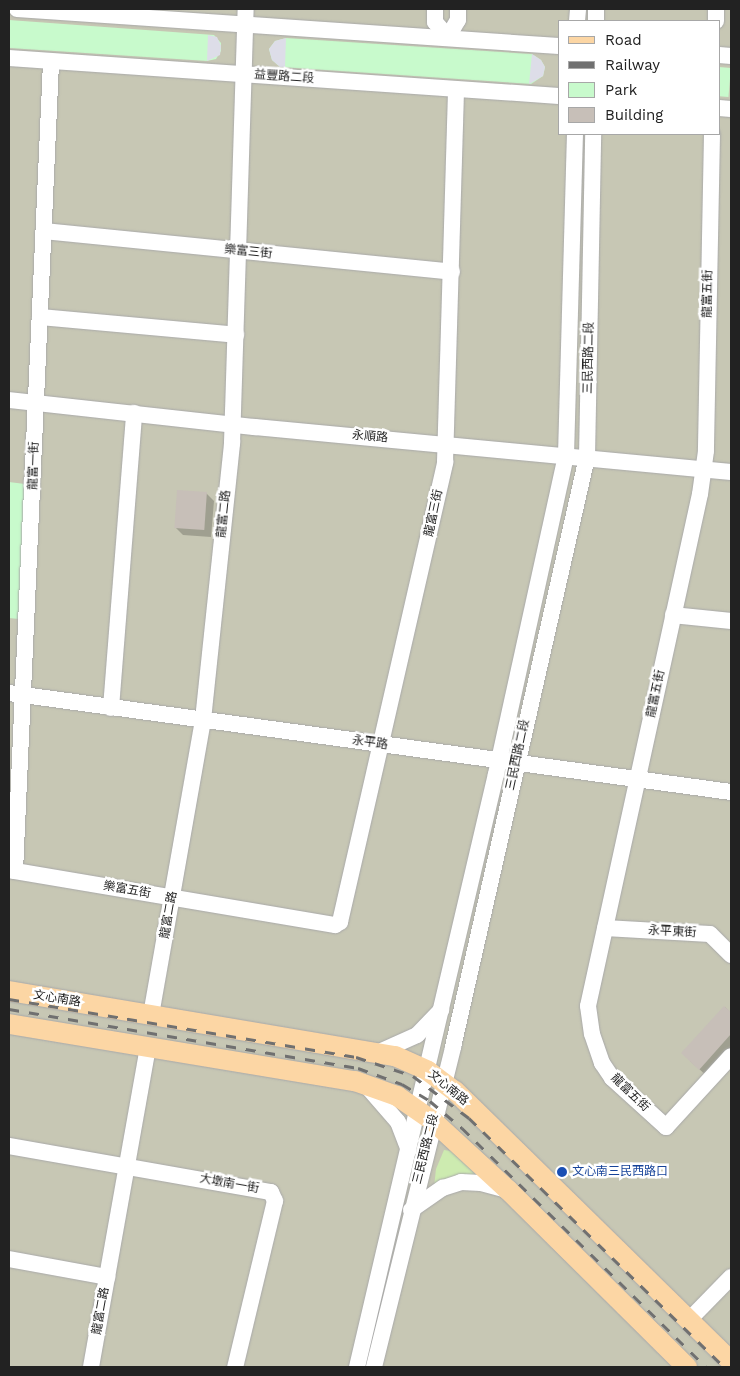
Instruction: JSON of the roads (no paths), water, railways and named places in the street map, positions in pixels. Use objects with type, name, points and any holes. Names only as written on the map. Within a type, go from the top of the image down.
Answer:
[{"type":"main road","name":"文心南路","points":[[9,991],[395,1056],[436,1076],[731,1361]]},
{"type":"main road","points":[[9,1024],[363,1082],[426,1115],[508,1190],[687,1367]]},
{"type":"street","points":[[17,9],[246,16],[448,37],[558,46]]},
{"type":"street","points":[[435,9],[435,22],[448,37]]},
{"type":"street","points":[[448,37],[458,20],[458,9]]},
{"type":"street","name":"龍富二路","points":[[151,1015],[202,720],[232,423],[246,16]]},
{"type":"street","name":"益豐路二段","points":[[9,58],[558,96]]},
{"type":"street","name":"龍富一街","points":[[12,870],[16,694],[36,403],[51,62]]},
{"type":"street","name":"龍富三街","points":[[335,925],[340,922],[445,462],[444,443],[452,272],[456,89]]},
{"type":"street","name":"三民西路二段","points":[[436,1076],[442,1008],[499,761],[566,455],[575,135]]},
{"type":"street","name":"三民西路二段","points":[[374,1367],[411,1210],[426,1115],[516,764],[587,457],[593,135]]},
{"type":"street","name":"龍富五街","points":[[712,135],[703,469],[588,1006],[597,1053],[612,1078],[666,1127],[731,1056]]},
{"type":"street","name":"樂富三街","points":[[44,231],[452,272]]},
{"type":"street","points":[[40,317],[236,335]]},
{"type":"street","name":"永順路","points":[[9,400],[731,472]]},
{"type":"street","points":[[112,708],[134,413]]},
{"type":"street","points":[[673,615],[731,621]]},
{"type":"street","name":"永平路","points":[[16,694],[637,781],[731,792]]},
{"type":"street","name":"樂富五街","points":[[12,870],[335,925]]},
{"type":"street","name":"永平東街","points":[[605,928],[710,934],[731,955]]},
{"type":"street","points":[[377,1053],[417,1035],[442,1008]]},
{"type":"street","name":"龍富二路","points":[[91,1367],[148,1048]]},
{"type":"street","points":[[363,1082],[398,1122],[409,1150]]},
{"type":"street","name":"三民西路二段","points":[[357,1367],[409,1150],[426,1115]]},
{"type":"street","name":"大墩南一街","points":[[9,1146],[271,1192],[275,1201],[235,1367]]},
{"type":"street","points":[[411,1210],[443,1188],[461,1182],[481,1183],[508,1190]]},
{"type":"street","points":[[9,1259],[108,1278]]},
{"type":"street","points":[[689,1320],[731,1277]]},
{"type":"railway","points":[[9,999],[356,1057],[413,1076],[469,1118],[724,1367]]},
{"type":"railway","points":[[9,1009],[358,1068],[402,1084],[430,1101],[462,1128],[706,1367]]},
{"type":"place","name":"文心南三民西路口","points":[[562,1172]]}]
